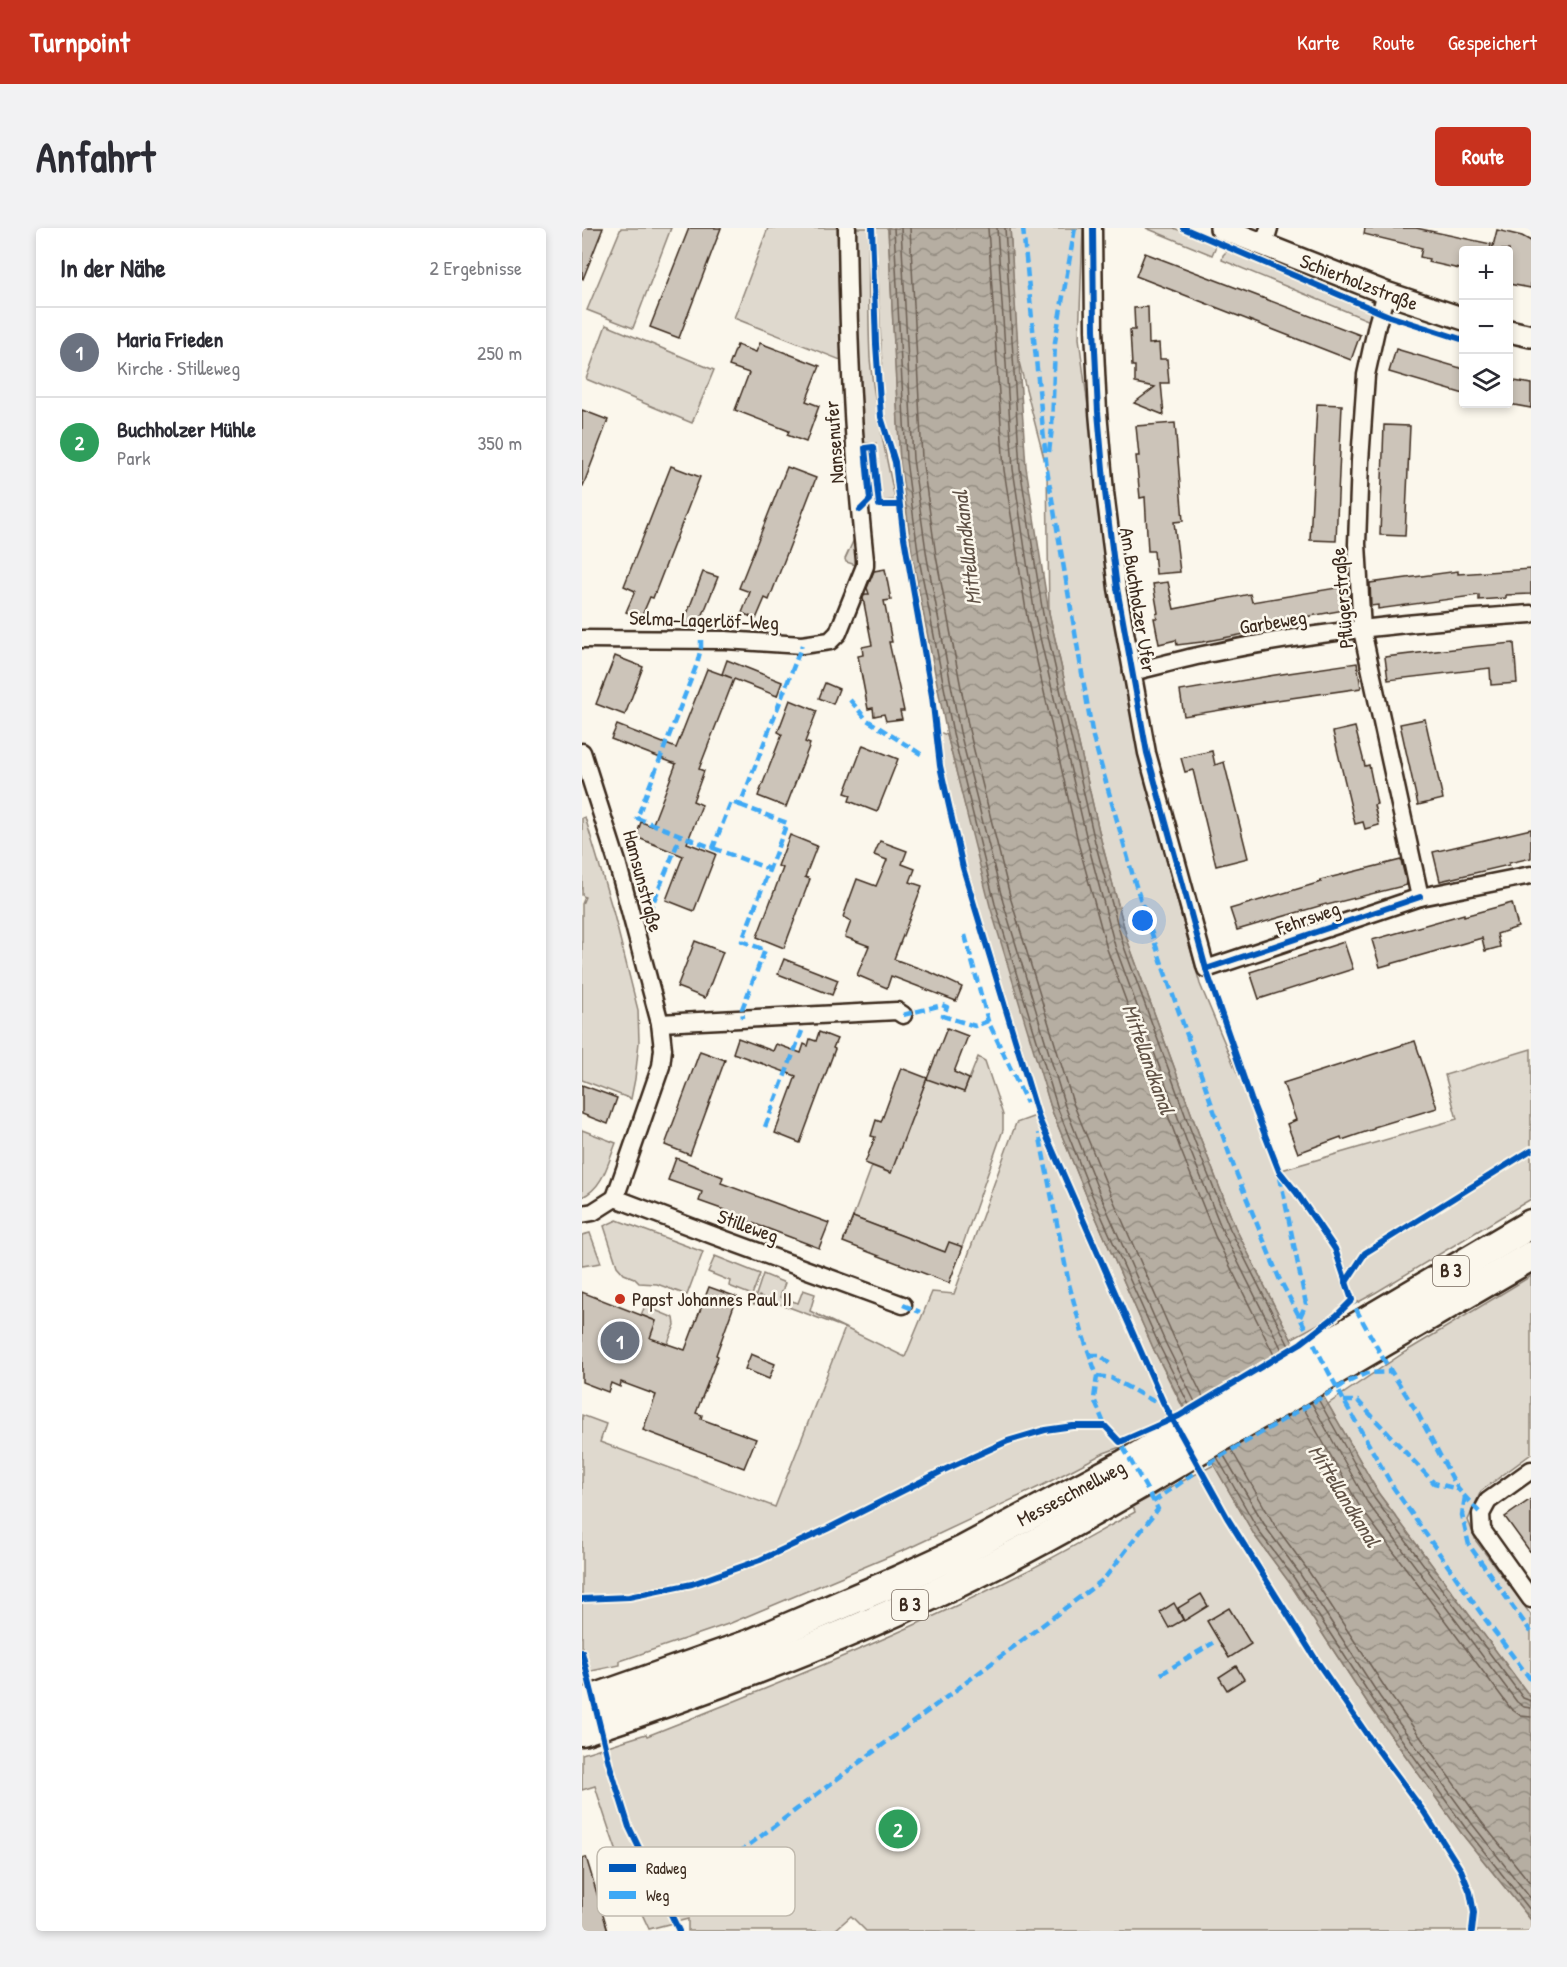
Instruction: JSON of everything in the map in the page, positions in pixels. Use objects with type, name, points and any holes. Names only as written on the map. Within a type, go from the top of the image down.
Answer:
[{"type":"highway","name":"Messeschnellweg","points":[[582,1731],[750,1644],[899,1580],[1131,1475],[1377,1330],[1531,1224]]},
{"type":"highway","name":"Messeschnellweg","points":[[1377,1330],[1531,1256]]},
{"type":"highway","name":"Messeschnellweg","points":[[582,1703],[666,1689]]},
{"type":"street","name":"Nansenufer","points":[[825,642],[834,638],[841,626],[865,566],[856,466],[848,325],[847,228]]},
{"type":"street","name":"Am Buchholzer Ufer","points":[[1093,228],[1098,412],[1117,588],[1147,753],[1206,969]]},
{"type":"street","name":"Schierholzstraße","points":[[1221,228],[1266,237],[1386,293],[1459,318]]},
{"type":"street","name":"Pflügerstraße","points":[[1386,293],[1366,375],[1357,544],[1362,630],[1420,897]]},
{"type":"street","points":[[1513,332],[1531,336]]},
{"type":"street","name":"Garbeweg","points":[[1131,672],[1212,652],[1362,630],[1531,614]]},
{"type":"street","name":"Selma-Lagerlöf-Weg","points":[[582,639],[725,640],[802,645],[825,642]]},
{"type":"street","name":"Hamsunstraße","points":[[582,752],[617,862],[660,1023],[663,1049],[662,1066],[615,1198]]},
{"type":"street","name":"Fehrsweg","points":[[1206,969],[1420,897],[1531,875]]},
{"type":"street","points":[[660,1023],[897,1011],[903,1015]]},
{"type":"street","points":[[582,1214],[593,1212],[615,1198]]},
{"type":"street","name":"Stilleweg","points":[[615,1198],[903,1305]]},
{"type":"street","points":[[1531,1470],[1488,1501],[1481,1514],[1482,1530],[1531,1599]]},
{"type":"shaded area","points":[[621,228],[671,228],[633,328],[587,310]]},
{"type":"shaded area","points":[[768,228],[837,228],[843,361],[734,318]]},
{"type":"shaded area","points":[[853,228],[868,228],[870,358],[877,412],[895,500],[881,501],[876,443],[862,443]]},
{"type":"shaded area","points":[[876,228],[888,228],[900,461],[896,462],[884,416]]},
{"type":"shaded area","points":[[1010,228],[1083,228],[1079,338],[1123,673],[1163,848],[1200,984],[1278,1171],[1457,1119],[1445,1075],[1531,1049],[1531,1199],[1375,1293],[1291,1339],[1235,1227],[1201,1140],[1128,942],[1101,840],[1049,613],[1047,470],[1018,358]]},
{"type":"shaded area","points":[[1146,228],[1174,228],[1216,246],[1212,255]]},
{"type":"shaded area","points":[[1228,250],[1372,310],[1374,312],[1370,321],[1222,260]]},
{"type":"shaded area","points":[[606,325],[714,370],[692,423],[586,379]]},
{"type":"shaded area","points":[[856,535],[858,561],[856,565],[846,562],[845,559]]},
{"type":"shaded area","points":[[939,732],[947,735],[1052,1111],[1154,1350],[1184,1410],[1123,1446],[1104,1453],[1043,1485],[907,1549],[731,1623],[620,1661],[620,1665],[582,1673],[582,1415],[606,1424],[600,1442],[775,1507],[845,1328],[759,1296],[753,1304],[763,1274],[785,1283],[780,1297],[798,1303],[803,1290],[815,1294],[810,1311],[905,1357],[932,1292],[954,1294],[1016,1123],[1041,1114],[976,908],[950,799]]},
{"type":"shaded area","points":[[585,817],[613,911],[638,1010],[639,1042],[631,1099],[582,1080],[582,904],[585,897],[582,895],[582,818]]},
{"type":"shaded area","points":[[978,1057],[985,1061],[1003,1115],[1003,1130],[962,1247],[945,1252],[853,1217],[872,1166],[890,1173],[927,1078],[964,1092]]},
{"type":"shaded area","points":[[582,1130],[616,1143],[600,1181],[595,1188],[582,1197]]},
{"type":"shaded area","points":[[617,1220],[703,1252],[687,1295],[657,1284],[639,1283],[624,1274],[617,1266],[604,1226]]},
{"type":"shaded area","points":[[590,1233],[601,1263],[582,1266],[582,1235]]},
{"type":"shaded area","points":[[715,1256],[760,1274],[752,1295],[729,1286],[730,1281],[708,1272]]},
{"type":"shaded area","points":[[1531,1276],[1531,1454],[1481,1491],[1468,1520],[1476,1541],[1531,1615],[1531,1698],[1379,1494],[1328,1404],[1405,1352]]},
{"type":"shaded area","points":[[645,1306],[674,1318],[675,1325],[667,1345],[649,1338],[656,1321],[641,1315]]},
{"type":"shaded area","points":[[1214,1465],[1255,1536],[1289,1582],[1369,1705],[1462,1834],[1531,1920],[1531,1931],[866,1931],[851,1916],[834,1931],[688,1931],[688,1919],[649,1929],[643,1916],[795,1916],[795,1847],[615,1847],[595,1786],[582,1790],[582,1754],[646,1734],[647,1736],[790,1679],[931,1618],[1051,1558],[1135,1512],[1133,1506]]},
{"type":"water","name":"Mittellandkanal","points":[[888,228],[1010,228],[1026,467],[1049,613],[1101,840],[1128,942],[1235,1227],[1291,1339],[1379,1494],[1531,1698],[1531,1920],[1462,1834],[1369,1705],[1289,1582],[1255,1536],[1214,1465],[1154,1350],[1052,1111],[990,906],[947,735],[913,560],[900,461]]},
{"type":"building","points":[[582,228],[603,228],[583,279],[582,278]]},
{"type":"building","points":[[689,228],[721,228],[679,338],[650,327]]},
{"type":"building","points":[[1365,228],[1416,228],[1491,244],[1491,246],[1459,246],[1459,269],[1428,262],[1429,259],[1420,257],[1422,248],[1364,234]]},
{"type":"building","points":[[1497,230],[1522,236],[1531,241],[1531,288],[1513,285],[1513,246],[1493,246]]},
{"type":"building","points":[[1145,253],[1360,335],[1351,360],[1136,276]]},
{"type":"building","points":[[1148,307],[1149,344],[1159,343],[1160,359],[1167,359],[1169,383],[1161,383],[1164,415],[1134,403],[1155,387],[1135,383],[1135,366],[1132,366],[1130,330],[1135,330],[1134,308]]},
{"type":"building","points":[[760,343],[820,366],[806,401],[819,406],[806,442],[787,435],[789,431],[735,410],[749,373],[729,366],[737,345],[756,352]]},
{"type":"building","points":[[1396,349],[1459,368],[1459,393],[1389,372]]},
{"type":"building","points":[[1513,381],[1531,384],[1531,408],[1513,405]]},
{"type":"building","points":[[1317,404],[1342,405],[1336,541],[1310,540]]},
{"type":"building","points":[[582,410],[608,420],[583,486],[582,486]]},
{"type":"building","points":[[1175,423],[1183,521],[1174,522],[1180,572],[1156,574],[1154,551],[1148,551],[1145,497],[1140,498],[1136,426]]},
{"type":"building","points":[[1384,425],[1410,426],[1405,536],[1380,535]]},
{"type":"building","points":[[671,466],[700,477],[653,598],[650,597],[641,618],[626,612],[635,591],[624,586]]},
{"type":"building","points":[[787,467],[816,478],[769,600],[765,598],[756,619],[742,613],[750,592],[739,588]]},
{"type":"building","points":[[885,569],[891,600],[884,601],[892,642],[889,642],[904,711],[900,711],[902,719],[886,721],[884,714],[874,716],[873,708],[868,709],[858,656],[863,655],[862,647],[872,645],[863,598],[865,594],[869,594],[867,588],[874,571]]},
{"type":"building","points":[[1531,569],[1531,594],[1506,595],[1506,598],[1479,600],[1479,595],[1378,609],[1378,605],[1371,606],[1370,583],[1458,571],[1458,574]]},
{"type":"building","points":[[703,572],[718,577],[698,627],[684,622]]},
{"type":"building","points":[[1168,582],[1174,609],[1250,594],[1252,602],[1348,586],[1350,609],[1277,622],[1277,628],[1202,642],[1177,645],[1176,640],[1159,644],[1154,618],[1157,618],[1158,613],[1153,584]]},
{"type":"building","points":[[1514,643],[1517,683],[1491,685],[1490,668],[1388,680],[1385,657]]},
{"type":"building","points":[[615,656],[643,667],[625,715],[596,704]]},
{"type":"building","points":[[727,660],[782,682],[777,696],[734,679],[699,769],[704,771],[693,801],[702,805],[687,843],[716,854],[694,911],[666,900],[683,856],[636,837],[641,822],[652,826],[676,764],[611,739],[617,725],[676,748],[707,669],[732,678],[722,674]]},
{"type":"building","points":[[1357,663],[1361,688],[1184,716],[1180,691]]},
{"type":"building","points":[[825,683],[839,689],[833,704],[819,698]]},
{"type":"building","points":[[790,700],[817,711],[805,742],[810,744],[786,807],[758,796],[782,734],[778,732]]},
{"type":"building","points":[[1425,719],[1443,799],[1418,805],[1400,724]]},
{"type":"building","points":[[1355,727],[1365,766],[1369,765],[1377,804],[1374,805],[1379,825],[1365,829],[1363,822],[1355,824],[1333,732]]},
{"type":"building","points":[[863,745],[898,759],[877,812],[849,801],[851,795],[845,793]]},
{"type":"building","points":[[1212,751],[1215,765],[1224,762],[1248,858],[1216,866],[1193,770],[1185,772],[1181,758]]},
{"type":"building","points":[[1531,829],[1531,858],[1440,881],[1433,852]]},
{"type":"building","points":[[790,835],[817,846],[805,877],[810,879],[784,948],[757,937],[783,868],[778,866]]},
{"type":"building","points":[[880,841],[907,851],[902,864],[915,869],[910,882],[922,886],[894,959],[962,987],[956,1001],[891,976],[887,988],[857,975],[869,946],[845,937],[851,921],[843,917],[857,879],[876,886],[887,860],[874,855]]},
{"type":"building","points":[[1401,860],[1407,885],[1326,904],[1237,930],[1230,909],[1321,882],[1320,880]]},
{"type":"building","points":[[1512,903],[1518,927],[1497,934],[1500,947],[1485,951],[1482,938],[1380,967],[1372,940]]},
{"type":"building","points":[[695,941],[723,952],[705,998],[677,987]]},
{"type":"building","points":[[1344,942],[1353,969],[1259,999],[1250,972]]},
{"type":"building","points":[[784,959],[838,980],[832,995],[778,974]]},
{"type":"building","points":[[947,1028],[968,1036],[954,1072],[969,1079],[964,1092],[927,1079]]},
{"type":"building","points":[[819,1032],[837,1039],[800,1143],[775,1133],[796,1076],[733,1053],[738,1038],[773,1051],[776,1044],[801,1053],[804,1044],[808,1046],[810,1039],[816,1041]]},
{"type":"building","points":[[1415,1041],[1437,1108],[1374,1127],[1374,1129],[1342,1140],[1341,1137],[1298,1153],[1287,1124],[1296,1120],[1283,1083]]},
{"type":"building","points":[[700,1051],[725,1060],[690,1155],[665,1145]]},
{"type":"building","points":[[901,1068],[927,1078],[891,1173],[865,1163],[875,1137],[871,1136],[876,1120],[881,1122]]},
{"type":"building","points":[[582,1085],[617,1098],[608,1124],[582,1114]]},
{"type":"building","points":[[676,1158],[723,1177],[721,1183],[829,1223],[819,1248],[699,1201],[702,1192],[668,1180]]},
{"type":"building","points":[[853,1217],[945,1252],[949,1242],[963,1247],[949,1283],[843,1242]]},
{"type":"building","points":[[709,1287],[737,1297],[696,1413],[702,1415],[701,1419],[756,1439],[744,1468],[643,1430],[656,1395],[621,1382],[620,1387],[611,1383],[608,1392],[582,1382],[582,1292],[656,1321],[650,1338],[685,1350]]},
{"type":"building","points":[[751,1354],[775,1364],[769,1379],[745,1369]]},
{"type":"building","points":[[1531,1499],[1531,1553],[1505,1517]]},
{"type":"building","points":[[1201,1594],[1208,1606],[1184,1621],[1178,1608]]},
{"type":"building","points":[[1174,1603],[1183,1620],[1169,1628],[1160,1612]]},
{"type":"building","points":[[1229,1608],[1251,1644],[1229,1658],[1207,1621]]},
{"type":"building","points":[[1236,1666],[1244,1679],[1227,1690],[1219,1677]]},
{"type":"building","points":[[586,1857],[597,1894],[597,1916],[604,1916],[608,1931],[582,1931],[582,1858]]},
{"type":"marked path","points":[[1023,228],[1047,470],[1093,737],[1135,883],[1164,970],[1235,1170],[1279,1278],[1344,1401],[1393,1487],[1485,1619],[1531,1680]]},
{"type":"marked path","points":[[1049,452],[1055,342],[1075,228]]},
{"type":"marked path","points":[[701,640],[697,664],[637,818],[713,848],[731,802],[740,805],[802,645]]},
{"type":"marked path","points":[[850,700],[867,720],[924,756]]},
{"type":"marked path","points":[[740,805],[787,823],[742,941],[765,950],[742,1009],[743,1018]]},
{"type":"marked path","points":[[647,910],[650,910],[681,835]]},
{"type":"marked path","points":[[713,848],[769,869]]},
{"type":"marked path","points":[[965,935],[988,1021],[1027,1103]]},
{"type":"marked path","points":[[903,1015],[942,1005],[947,1007],[943,1016],[975,1026],[988,1021]]},
{"type":"marked path","points":[[765,1127],[802,1031]]},
{"type":"marked path","points":[[746,1847],[1104,1579],[1158,1509],[1120,1442],[1105,1426],[1094,1399],[1097,1376],[1069,1284],[1039,1133]]},
{"type":"marked path","points":[[1280,1177],[1306,1304],[1300,1317]]},
{"type":"marked path","points":[[1351,1296],[1384,1360],[1417,1412],[1458,1489],[1481,1514]]},
{"type":"marked path","points":[[903,1305],[920,1312]]},
{"type":"marked path","points":[[1090,1355],[1100,1355],[1112,1366]]},
{"type":"marked path","points":[[1153,1502],[1206,1465],[1346,1383],[1367,1373],[1392,1372]]},
{"type":"marked path","points":[[1097,1376],[1111,1378],[1155,1402],[1163,1402]]},
{"type":"marked path","points":[[1344,1401],[1358,1401],[1434,1483],[1458,1489]]},
{"type":"marked path","points":[[1465,1497],[1462,1515],[1469,1545],[1531,1632]]},
{"type":"marked path","points":[[1161,1674],[1213,1643]]},
{"type":"cycle path","points":[[872,228],[881,417],[895,462],[903,532],[932,696],[940,766],[963,868],[1039,1119],[1163,1402],[1228,1519],[1318,1663],[1424,1812],[1461,1870],[1470,1892],[1474,1913],[1472,1931]]},
{"type":"cycle path","points":[[582,1599],[629,1597],[692,1584],[760,1560],[944,1470],[1008,1441],[1045,1430],[1073,1426],[1105,1426],[1120,1442],[1179,1416],[1301,1343],[1336,1316],[1352,1300],[1335,1249],[1279,1171],[1251,1099],[1206,969],[1147,753],[1117,588],[1105,492],[1094,329],[1093,228]]},
{"type":"cycle path","points":[[1183,228],[1389,316],[1459,338]]},
{"type":"cycle path","points":[[860,510],[870,500],[865,448],[873,447],[879,505],[899,505]]},
{"type":"cycle path","points":[[1206,969],[1420,897]]},
{"type":"cycle path","points":[[1346,1282],[1365,1253],[1531,1150]]},
{"type":"cycle path","points":[[582,1652],[609,1763],[629,1827],[639,1847]]},
{"type":"cycle path","points":[[672,1916],[679,1931]]},
{"type":"place","name":"Papst Johannes Paul II","points":[[620,1299]]},
{"type":"place","name":"Maria Frieden","points":[[620,1341]]},
{"type":"place","name":"Buchholzer Mühle","points":[[898,1829]]}]
